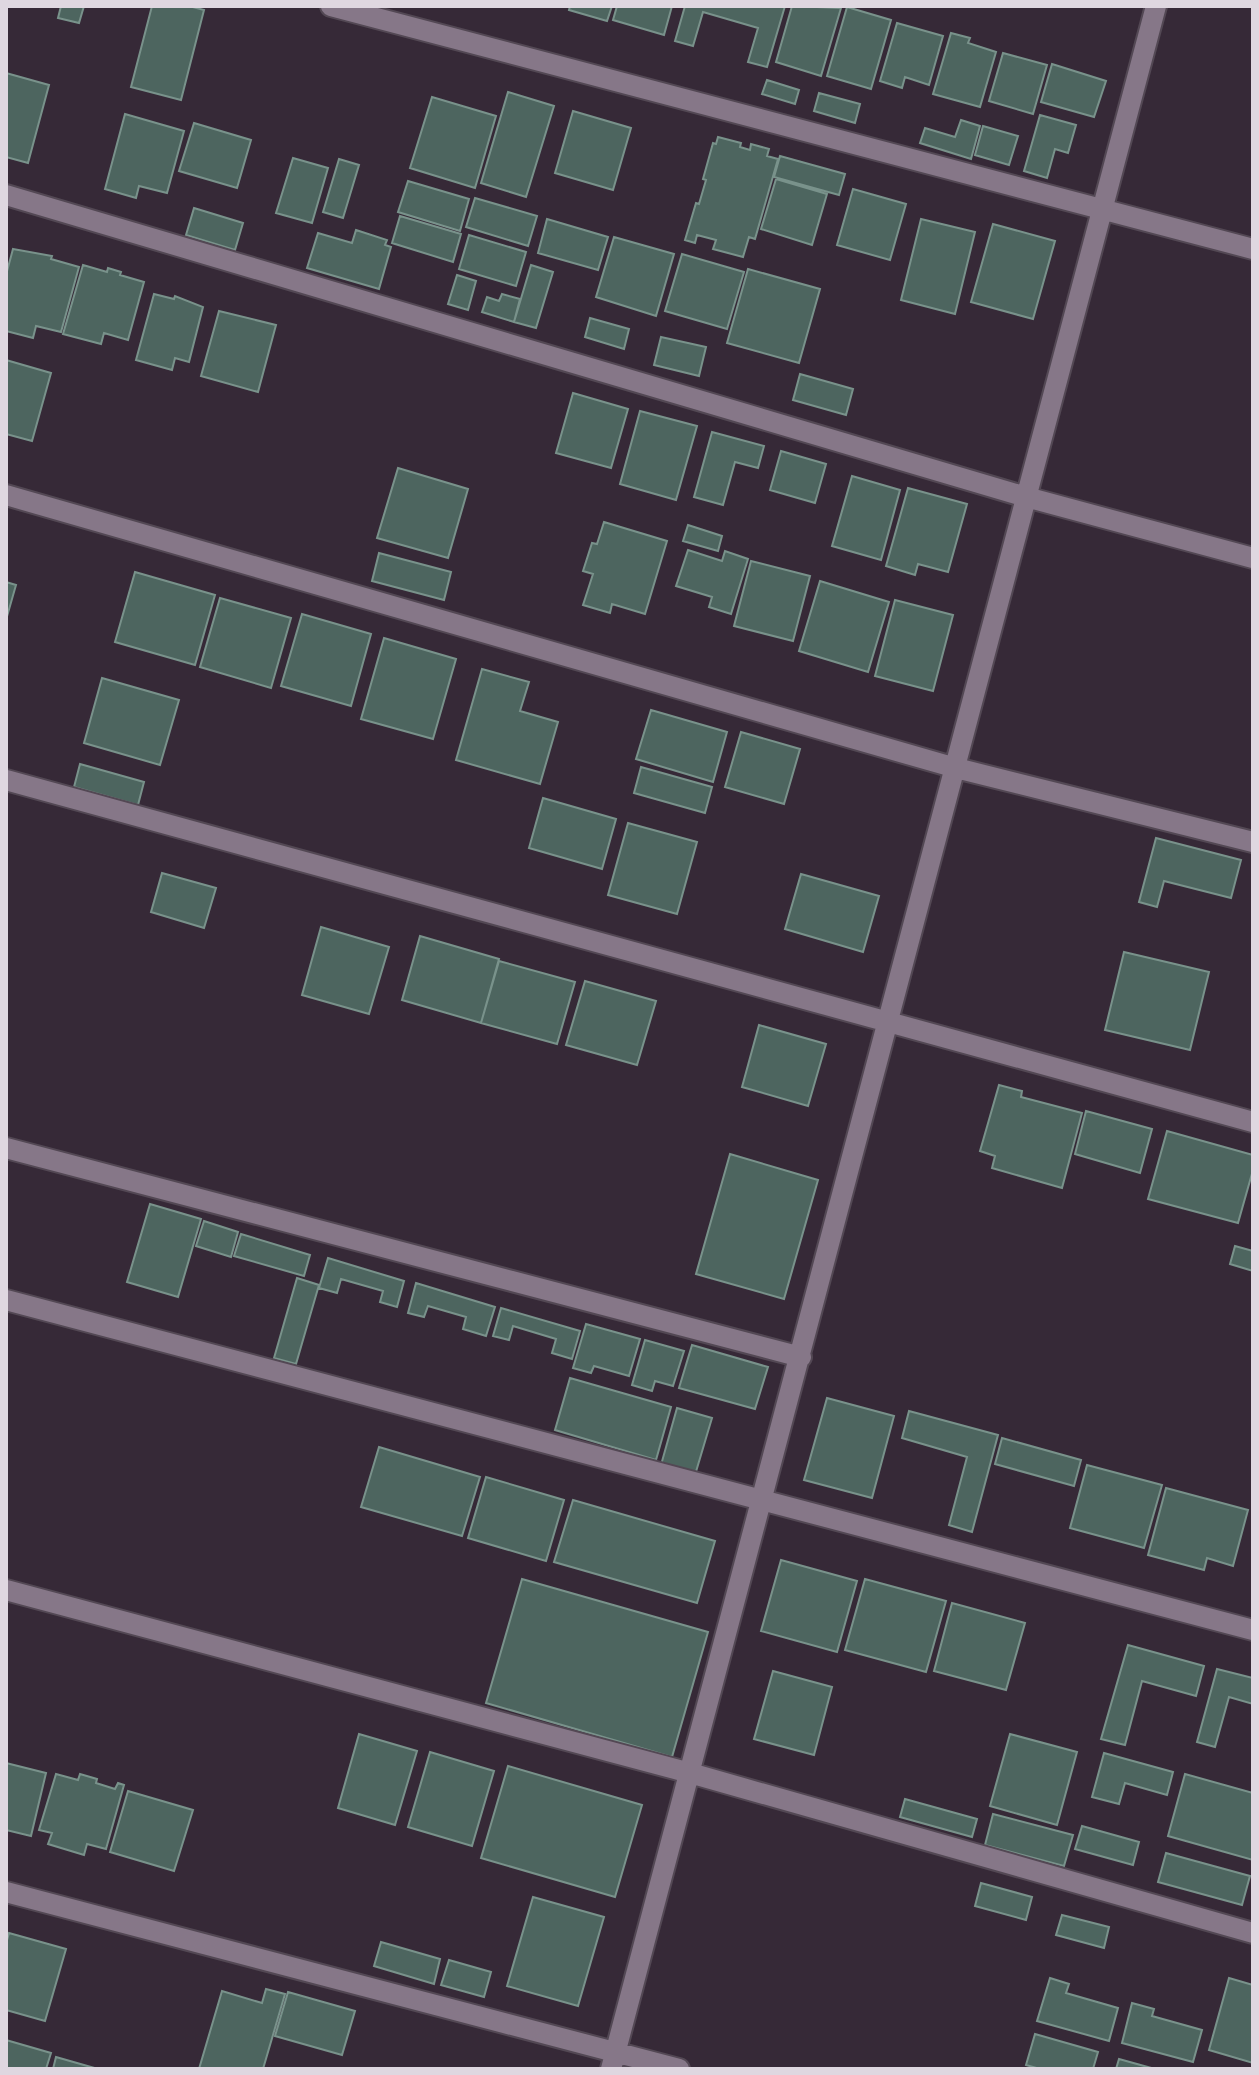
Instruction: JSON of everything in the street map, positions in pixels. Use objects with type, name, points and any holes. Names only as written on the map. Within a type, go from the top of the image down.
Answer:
[{"type":"street","points":[[331,6],[1253,249]]},
{"type":"street","points":[[613,2061],[1156,6]]},
{"type":"street","points":[[6,195],[1026,497],[1253,558]]},
{"type":"street","points":[[6,495],[956,768],[1253,842]]},
{"type":"street","points":[[6,780],[1253,1122]]},
{"type":"street","points":[[6,1148],[801,1357]]},
{"type":"street","points":[[6,1300],[1253,1630]]},
{"type":"street","points":[[6,1590],[690,1773],[1253,1933]]},
{"type":"street","points":[[6,1892],[613,2061],[679,2069]]},
{"type":"building","points":[[61,6],[84,6],[79,23],[58,18]]},
{"type":"building","points":[[152,6],[189,6],[204,10],[181,100],[131,87]]},
{"type":"building","points":[[570,6],[612,6],[607,21],[569,10]]},
{"type":"building","points":[[617,6],[672,6],[664,35],[613,20]]},
{"type":"building","points":[[685,6],[785,6],[767,67],[748,62],[758,28],[703,12],[693,46],[675,41]]},
{"type":"building","points":[[792,6],[841,8],[821,76],[776,62]]},
{"type":"building","points":[[847,7],[891,20],[871,89],[827,76]]},
{"type":"building","points":[[897,23],[943,36],[929,85],[905,77],[902,88],[880,81]]},
{"type":"building","points":[[951,33],[970,38],[968,43],[996,52],[980,107],[933,94]]},
{"type":"building","points":[[1003,53],[1047,65],[1033,114],[989,101]]},
{"type":"building","points":[[1052,64],[1106,81],[1094,117],[1041,102]]},
{"type":"building","points":[[6,73],[49,85],[28,163],[6,157]]},
{"type":"building","points":[[767,80],[799,90],[795,104],[762,94]]},
{"type":"building","points":[[508,92],[554,106],[526,197],[481,183]]},
{"type":"building","points":[[819,93],[860,104],[855,123],[814,111]]},
{"type":"building","points":[[432,97],[496,116],[475,188],[410,168]]},
{"type":"building","points":[[573,111],[631,128],[613,190],[555,173]]},
{"type":"building","points":[[125,114],[184,131],[167,193],[139,186],[136,198],[105,189]]},
{"type":"building","points":[[1040,115],[1076,125],[1068,153],[1055,149],[1047,178],[1024,171]]},
{"type":"building","points":[[961,120],[980,126],[971,159],[920,143],[925,128],[955,137]]},
{"type":"building","points":[[194,123],[251,140],[237,188],[179,171]]},
{"type":"building","points":[[983,126],[1018,136],[1009,165],[975,155]]},
{"type":"building","points":[[718,137],[741,143],[740,147],[750,150],[751,144],[769,149],[767,156],[778,159],[755,239],[749,237],[743,257],[713,249],[716,240],[697,235],[695,243],[685,240],[706,180],[703,179],[713,143],[716,144]]},
{"type":"building","points":[[780,156],[845,174],[839,195],[774,177]]},
{"type":"building","points":[[293,158],[328,168],[312,223],[276,213]]},
{"type":"building","points":[[339,159],[359,165],[343,218],[323,212]]},
{"type":"building","points":[[776,179],[827,194],[812,245],[761,229]]},
{"type":"building","points":[[408,181],[469,199],[460,231],[398,212]]},
{"type":"building","points":[[853,189],[906,204],[890,260],[837,245]]},
{"type":"building","points":[[475,198],[537,216],[528,246],[466,227]]},
{"type":"building","points":[[194,208],[243,223],[235,250],[186,235]]},
{"type":"building","points":[[400,216],[461,234],[453,262],[392,243]]},
{"type":"building","points":[[547,219],[608,237],[598,270],[538,253]]},
{"type":"building","points":[[921,219],[975,232],[955,314],[901,300]]},
{"type":"building","points":[[993,224],[1055,241],[1033,319],[971,302]]},
{"type":"building","points":[[356,230],[387,240],[385,245],[391,247],[379,289],[307,268],[318,233],[352,243]]},
{"type":"building","points":[[469,235],[526,252],[516,286],[459,269]]},
{"type":"building","points":[[614,237],[674,254],[656,316],[596,297]]},
{"type":"building","points":[[13,249],[52,256],[51,259],[79,267],[61,332],[36,326],[33,338],[6,331],[6,275]]},
{"type":"building","points":[[682,254],[744,272],[727,329],[665,311]]},
{"type":"building","points":[[83,265],[107,272],[108,268],[144,282],[128,340],[104,333],[101,344],[63,334]]},
{"type":"building","points":[[531,265],[553,272],[536,328],[514,322]]},
{"type":"building","points":[[748,269],[820,289],[799,363],[727,343]]},
{"type":"building","points":[[457,275],[476,281],[468,310],[448,304]]},
{"type":"building","points":[[154,294],[174,299],[175,296],[203,307],[189,362],[175,358],[172,370],[136,360]]},
{"type":"building","points":[[502,294],[520,299],[514,322],[482,312],[487,297],[499,301]]},
{"type":"building","points":[[219,311],[276,325],[258,392],[201,376]]},
{"type":"building","points":[[590,318],[629,329],[624,349],[585,337]]},
{"type":"building","points":[[661,337],[706,347],[699,376],[654,365]]},
{"type":"building","points":[[6,360],[51,373],[32,441],[6,434]]},
{"type":"building","points":[[800,374],[853,389],[846,415],[793,400]]},
{"type":"building","points":[[573,393],[628,409],[611,468],[556,453]]},
{"type":"building","points":[[640,411],[697,426],[676,500],[620,484]]},
{"type":"building","points":[[712,432],[764,446],[758,468],[735,462],[723,505],[694,497]]},
{"type":"building","points":[[781,451],[826,464],[815,503],[770,490]]},
{"type":"building","points":[[398,468],[468,489],[448,558],[377,538]]},
{"type":"building","points":[[852,476],[900,490],[881,560],[832,546]]},
{"type":"building","points":[[908,488],[967,504],[948,572],[918,564],[915,575],[886,566]]},
{"type":"building","points":[[604,522],[667,541],[645,614],[612,604],[610,613],[583,605],[593,574],[583,571],[592,543],[597,544]]},
{"type":"building","points":[[688,525],[722,536],[718,551],[683,541]]},
{"type":"building","points":[[688,550],[722,561],[725,551],[748,559],[731,614],[709,607],[712,597],[676,586]]},
{"type":"building","points":[[379,553],[451,572],[444,600],[372,581]]},
{"type":"building","points":[[751,561],[810,576],[793,641],[734,626]]},
{"type":"building","points":[[135,572],[215,595],[195,665],[115,642]]},
{"type":"building","points":[[820,581],[889,602],[868,672],[799,651]]},
{"type":"building","points":[[6,582],[16,585],[6,620]]},
{"type":"building","points":[[220,598],[291,618],[271,688],[200,667]]},
{"type":"building","points":[[895,600],[953,615],[933,691],[875,676]]},
{"type":"building","points":[[302,614],[371,634],[351,706],[281,686]]},
{"type":"building","points":[[384,638],[456,659],[433,739],[361,719]]},
{"type":"building","points":[[482,669],[529,682],[520,711],[558,722],[540,784],[456,760]]},
{"type":"building","points":[[102,678],[179,700],[160,765],[84,743]]},
{"type":"building","points":[[651,710],[727,732],[713,782],[636,759]]},
{"type":"building","points":[[741,732],[800,749],[784,804],[725,787]]},
{"type":"building","points":[[80,764],[144,782],[138,805],[74,787]]},
{"type":"building","points":[[641,767],[712,787],[705,813],[634,793]]},
{"type":"building","points":[[543,798],[616,819],[602,869],[529,848]]},
{"type":"building","points":[[628,823],[697,842],[677,914],[608,895]]},
{"type":"building","points":[[1156,838],[1241,860],[1231,898],[1164,881],[1157,907],[1139,902]]},
{"type":"building","points":[[162,873],[216,888],[204,928],[151,912]]},
{"type":"building","points":[[801,874],[879,896],[863,952],[785,929]]},
{"type":"building","points":[[321,927],[389,947],[369,1014],[302,995]]},
{"type":"building","points":[[420,936],[499,959],[481,1023],[402,1000]]},
{"type":"building","points":[[1124,952],[1209,972],[1190,1050],[1105,1030]]},
{"type":"building","points":[[499,961],[575,982],[557,1044],[481,1023]]},
{"type":"building","points":[[585,981],[656,1001],[637,1065],[566,1045]]},
{"type":"building","points":[[759,1025],[826,1044],[808,1106],[742,1087]]},
{"type":"building","points":[[999,1085],[1022,1091],[1021,1097],[1082,1113],[1062,1188],[992,1168],[995,1156],[980,1151]]},
{"type":"building","points":[[1086,1111],[1152,1129],[1140,1173],[1075,1154]]},
{"type":"building","points":[[1167,1131],[1253,1155],[1253,1170],[1238,1223],[1148,1199]]},
{"type":"building","points":[[730,1154],[818,1180],[784,1299],[696,1274]]},
{"type":"building","points":[[150,1204],[201,1219],[178,1297],[127,1282]]},
{"type":"building","points":[[204,1221],[238,1232],[231,1257],[196,1246]]},
{"type":"building","points":[[241,1234],[310,1255],[304,1276],[234,1256]]},
{"type":"building","points":[[1235,1246],[1253,1251],[1253,1271],[1230,1264]]},
{"type":"building","points":[[328,1258],[404,1281],[397,1307],[380,1302],[383,1291],[341,1279],[337,1293],[319,1288]]},
{"type":"building","points":[[297,1278],[319,1285],[296,1364],[274,1358]]},
{"type":"building","points":[[416,1283],[495,1307],[486,1336],[463,1329],[466,1317],[428,1306],[424,1317],[408,1313]]},
{"type":"building","points":[[501,1308],[580,1331],[572,1359],[552,1353],[556,1339],[513,1326],[509,1340],[493,1336]]},
{"type":"building","points":[[586,1324],[640,1339],[629,1376],[594,1366],[591,1373],[573,1368]]},
{"type":"building","points":[[645,1340],[684,1351],[673,1386],[655,1381],[652,1391],[632,1385]]},
{"type":"building","points":[[692,1345],[768,1367],[755,1409],[679,1388]]},
{"type":"building","points":[[570,1378],[671,1407],[656,1460],[555,1430]]},
{"type":"building","points":[[827,1398],[894,1416],[872,1498],[804,1480]]},
{"type":"building","points":[[677,1408],[712,1418],[695,1475],[661,1465]]},
{"type":"building","points":[[909,1411],[998,1435],[972,1532],[949,1525],[967,1457],[902,1438]]},
{"type":"building","points":[[1002,1438],[1081,1460],[1074,1486],[995,1464]]},
{"type":"building","points":[[379,1447],[480,1477],[462,1536],[361,1507]]},
{"type":"building","points":[[1087,1465],[1162,1485],[1144,1548],[1070,1528]]},
{"type":"building","points":[[486,1477],[564,1500],[546,1561],[468,1538]]},
{"type":"building","points":[[1166,1488],[1248,1510],[1233,1566],[1207,1558],[1204,1570],[1148,1555]]},
{"type":"building","points":[[573,1500],[715,1541],[697,1603],[554,1562]]},
{"type":"building","points":[[781,1560],[857,1581],[837,1652],[761,1631]]},
{"type":"building","points":[[522,1579],[708,1632],[672,1757],[486,1703]]},
{"type":"building","points":[[865,1579],[946,1601],[926,1672],[845,1650]]},
{"type":"building","points":[[952,1603],[1025,1623],[1006,1690],[934,1671]]},
{"type":"building","points":[[1128,1645],[1204,1666],[1196,1696],[1142,1681],[1125,1745],[1101,1739]]},
{"type":"building","points":[[1217,1669],[1253,1678],[1253,1704],[1229,1697],[1215,1747],[1197,1742]]},
{"type":"building","points":[[773,1671],[832,1687],[814,1755],[754,1739]]},
{"type":"building","points":[[359,1734],[417,1751],[395,1825],[338,1808]]},
{"type":"building","points":[[1010,1734],[1077,1752],[1057,1825],[990,1806]]},
{"type":"building","points":[[430,1752],[494,1771],[472,1846],[408,1827]]},
{"type":"building","points":[[1104,1753],[1173,1772],[1167,1795],[1125,1783],[1119,1804],[1092,1797]]},
{"type":"building","points":[[6,1763],[46,1773],[31,1836],[6,1830]]},
{"type":"building","points":[[508,1766],[642,1805],[615,1897],[481,1858]]},
{"type":"building","points":[[56,1774],[78,1780],[80,1774],[115,1789],[118,1783],[124,1785],[106,1849],[87,1844],[84,1855],[48,1844],[52,1833],[39,1830]]},
{"type":"building","points":[[1185,1774],[1253,1793],[1253,1860],[1168,1836]]},
{"type":"building","points":[[128,1791],[193,1810],[174,1871],[110,1852]]},
{"type":"building","points":[[905,1799],[977,1819],[972,1837],[900,1817]]},
{"type":"building","points":[[993,1814],[1073,1835],[1064,1866],[985,1845]]},
{"type":"building","points":[[1082,1826],[1139,1842],[1133,1865],[1075,1849]]},
{"type":"building","points":[[1166,1853],[1250,1876],[1242,1905],[1158,1882]]},
{"type":"building","points":[[981,1883],[1032,1897],[1026,1920],[975,1906]]},
{"type":"building","points":[[533,1897],[604,1917],[578,2006],[507,1986]]},
{"type":"building","points":[[1062,1915],[1109,1927],[1104,1948],[1056,1935]]},
{"type":"building","points":[[9,1933],[66,1949],[45,2021],[6,2010],[6,1944]]},
{"type":"building","points":[[381,1942],[440,1959],[434,1984],[374,1966]]},
{"type":"building","points":[[449,1960],[491,1972],[484,1997],[441,1985]]},
{"type":"building","points":[[1050,1978],[1069,1984],[1066,1993],[1118,2008],[1109,2041],[1037,2021]]},
{"type":"building","points":[[1229,1978],[1253,1985],[1253,2063],[1209,2050]]},
{"type":"building","points":[[266,1989],[285,1994],[263,2069],[199,2069],[222,1991],[262,2003]]},
{"type":"building","points":[[288,1992],[355,2011],[342,2055],[275,2036]]},
{"type":"building","points":[[1132,2003],[1154,2009],[1152,2016],[1202,2030],[1193,2062],[1122,2043]]},
{"type":"building","points":[[1035,2034],[1098,2052],[1093,2069],[1040,2069],[1026,2065]]},
{"type":"building","points":[[6,2040],[51,2053],[46,2069],[6,2069]]},
{"type":"building","points":[[56,2057],[98,2069],[53,2069]]},
{"type":"building","points":[[1119,2059],[1155,2069],[1116,2069]]}]
